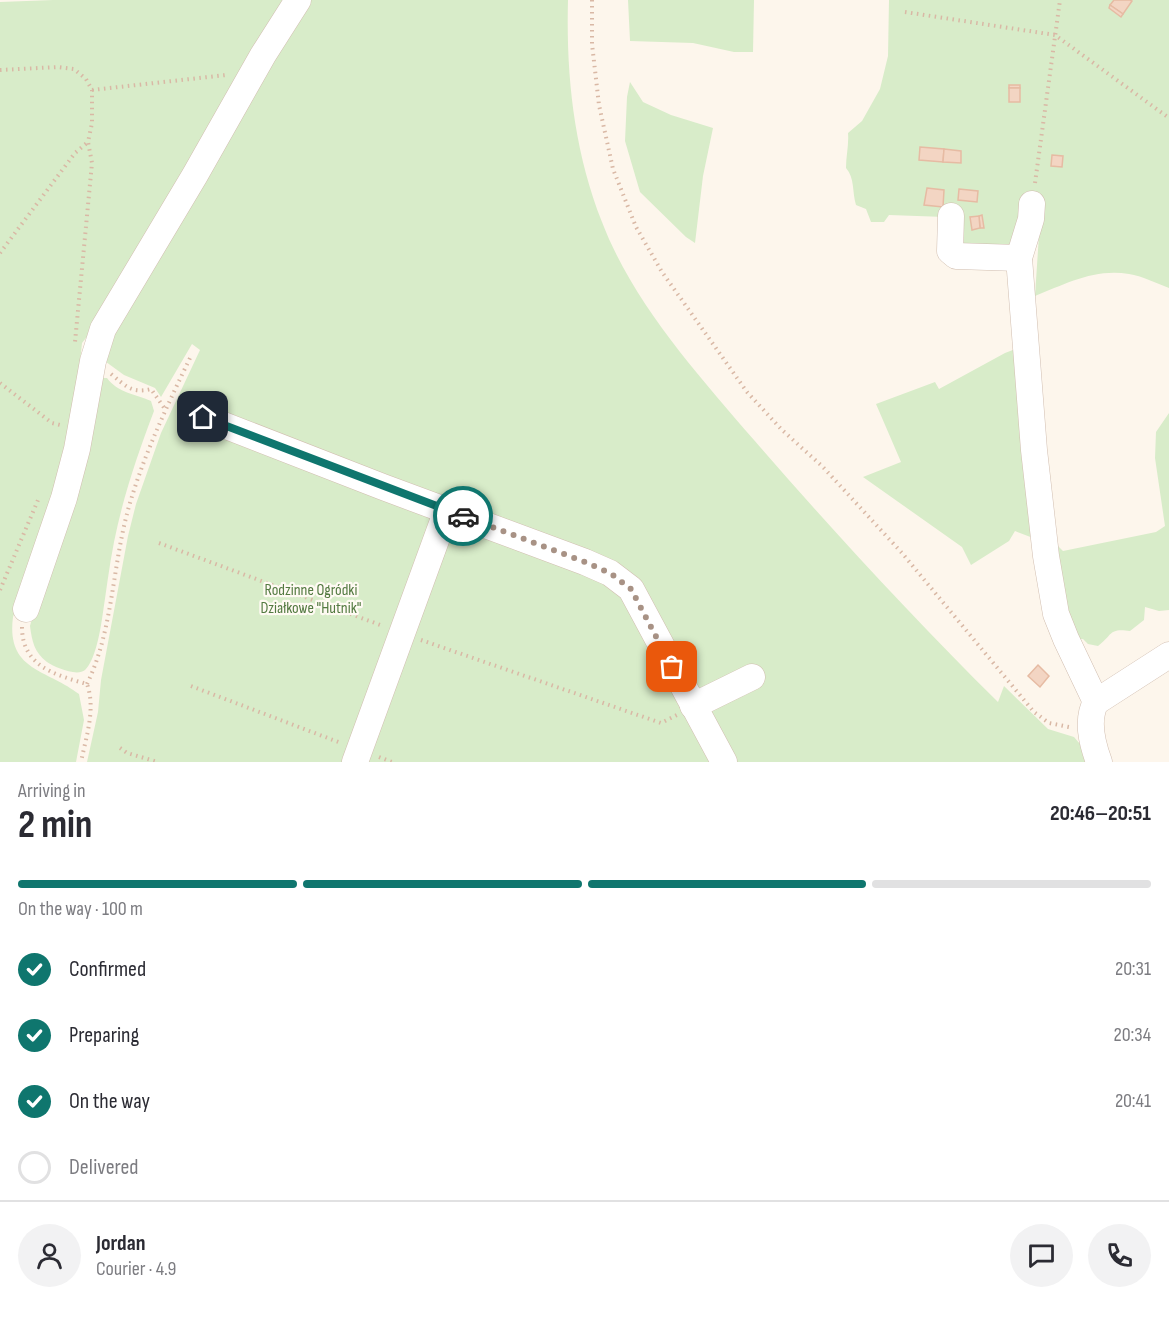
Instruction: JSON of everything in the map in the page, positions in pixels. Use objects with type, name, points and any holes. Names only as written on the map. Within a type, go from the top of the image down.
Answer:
[{"type":"lane","points":[[26,609],[64,498],[77,449],[84,353],[100,336],[298,0]]},
{"type":"lane","points":[[1032,204],[1031,219],[1019,258],[1034,450],[1052,595],[1056,614],[1093,714],[1099,762]]},
{"type":"lane","points":[[951,216],[951,251],[956,256],[1019,258]]},
{"type":"lane","points":[[203,417],[610,573],[631,589],[724,762]]},
{"type":"lane","points":[[357,756],[447,510]]},
{"type":"lane","points":[[1093,714],[1169,655]]},
{"type":"lane","points":[[693,706],[752,677]]},
{"type":"path","points":[[592,0],[592,44],[598,95],[613,169],[636,227],[675,293],[747,392],[782,430],[822,466],[902,553],[1034,712],[1049,723],[1068,727],[1093,714]]},
{"type":"path","points":[[1032,204],[1060,0]]},
{"type":"path","points":[[905,12],[1055,35],[1169,118]]},
{"type":"path","points":[[0,70],[58,67],[74,69],[86,79],[92,90],[92,123],[88,142],[92,163],[84,353],[134,390],[141,392],[151,389],[165,409]]},
{"type":"path","points":[[92,90],[227,75]]},
{"type":"path","points":[[0,253],[75,153],[88,142]]},
{"type":"path","points":[[81,762],[91,710],[87,684],[97,663],[106,631],[119,549],[130,503],[165,409],[191,356]]},
{"type":"path","points":[[0,383],[52,423],[67,426]]},
{"type":"path","points":[[0,590],[39,496]]},
{"type":"path","points":[[159,543],[402,633],[661,723],[693,706]]},
{"type":"path","points":[[26,609],[22,636],[25,649],[30,656],[51,672],[87,684]]},
{"type":"path","points":[[191,686],[357,756]]},
{"type":"path","points":[[120,748],[127,753],[158,762]]},
{"type":"green space","points":[[289,0],[97,324],[82,343],[72,442],[59,491],[13,617],[13,635],[22,659],[79,694],[84,720],[76,762],[0,762],[0,2]]},
{"type":"green space","name":"Rodzinne Ogródki Działkowe \"Hutnik\"","points":[[307,0],[568,0],[570,85],[578,141],[592,195],[615,252],[649,309],[689,364],[783,474],[966,670],[998,702],[1004,686],[1048,729],[1074,737],[1094,762],[87,762],[98,712],[101,680],[128,536],[136,504],[161,433],[200,350],[192,344],[161,397],[155,388],[124,375],[102,359],[102,350]]},
{"type":"green space","points":[[628,0],[754,0],[753,52],[734,52],[693,43],[630,41]]},
{"type":"green space","points":[[889,0],[1169,0],[1169,288],[1134,275],[1104,273],[1080,278],[1035,296],[1041,204],[1016,241],[1008,247],[956,247],[945,217],[889,215],[884,222],[871,222],[866,209],[856,205],[852,181],[846,168],[848,133],[862,121],[880,89],[888,56]]},
{"type":"green space","points":[[630,82],[643,102],[671,115],[713,128],[703,176],[695,243],[640,192],[625,141]]},
{"type":"green space","points":[[1018,348],[1041,541],[1015,531],[1009,541],[971,565],[962,547],[863,477],[901,462],[876,404],[935,382],[939,389]]},
{"type":"green space","points":[[98,378],[107,378],[116,387],[151,401],[154,411],[131,475],[118,525],[101,625],[92,660],[85,670],[71,672],[50,664],[39,654],[34,646],[30,626]]},
{"type":"green space","points":[[1169,413],[1169,610],[1159,611],[1145,607],[1144,620],[1130,631],[1111,633],[1098,646],[1088,644],[1083,639],[1073,640],[1057,545],[1063,551],[1156,532],[1165,526],[1155,458],[1156,432]]},
{"type":"building","points":[[1114,0],[1132,1],[1123,14],[1110,5]]},
{"type":"building","points":[[1110,5],[1123,14],[1121,17],[1109,8]]},
{"type":"building","points":[[1009,85],[1020,85],[1020,88],[1009,88]]},
{"type":"building","points":[[1009,88],[1020,88],[1020,102],[1009,102]]},
{"type":"building","points":[[920,147],[944,149],[943,162],[919,160]]},
{"type":"building","points":[[944,149],[961,151],[961,163],[943,162]]},
{"type":"building","points":[[1052,155],[1063,156],[1062,167],[1051,166]]},
{"type":"building","points":[[927,188],[944,190],[943,207],[924,205]]},
{"type":"building","points":[[959,189],[978,191],[977,202],[958,200]]},
{"type":"building","points":[[982,215],[984,228],[980,228],[979,216]]},
{"type":"building","points":[[979,216],[980,228],[972,230],[970,217]]},
{"type":"building","points":[[1038,665],[1049,676],[1040,687],[1028,676]]},
{"type":"way so far","points":[[463,516],[610,573],[631,589],[672,667]]},
{"type":"route","points":[[203,417],[463,516]]}]
